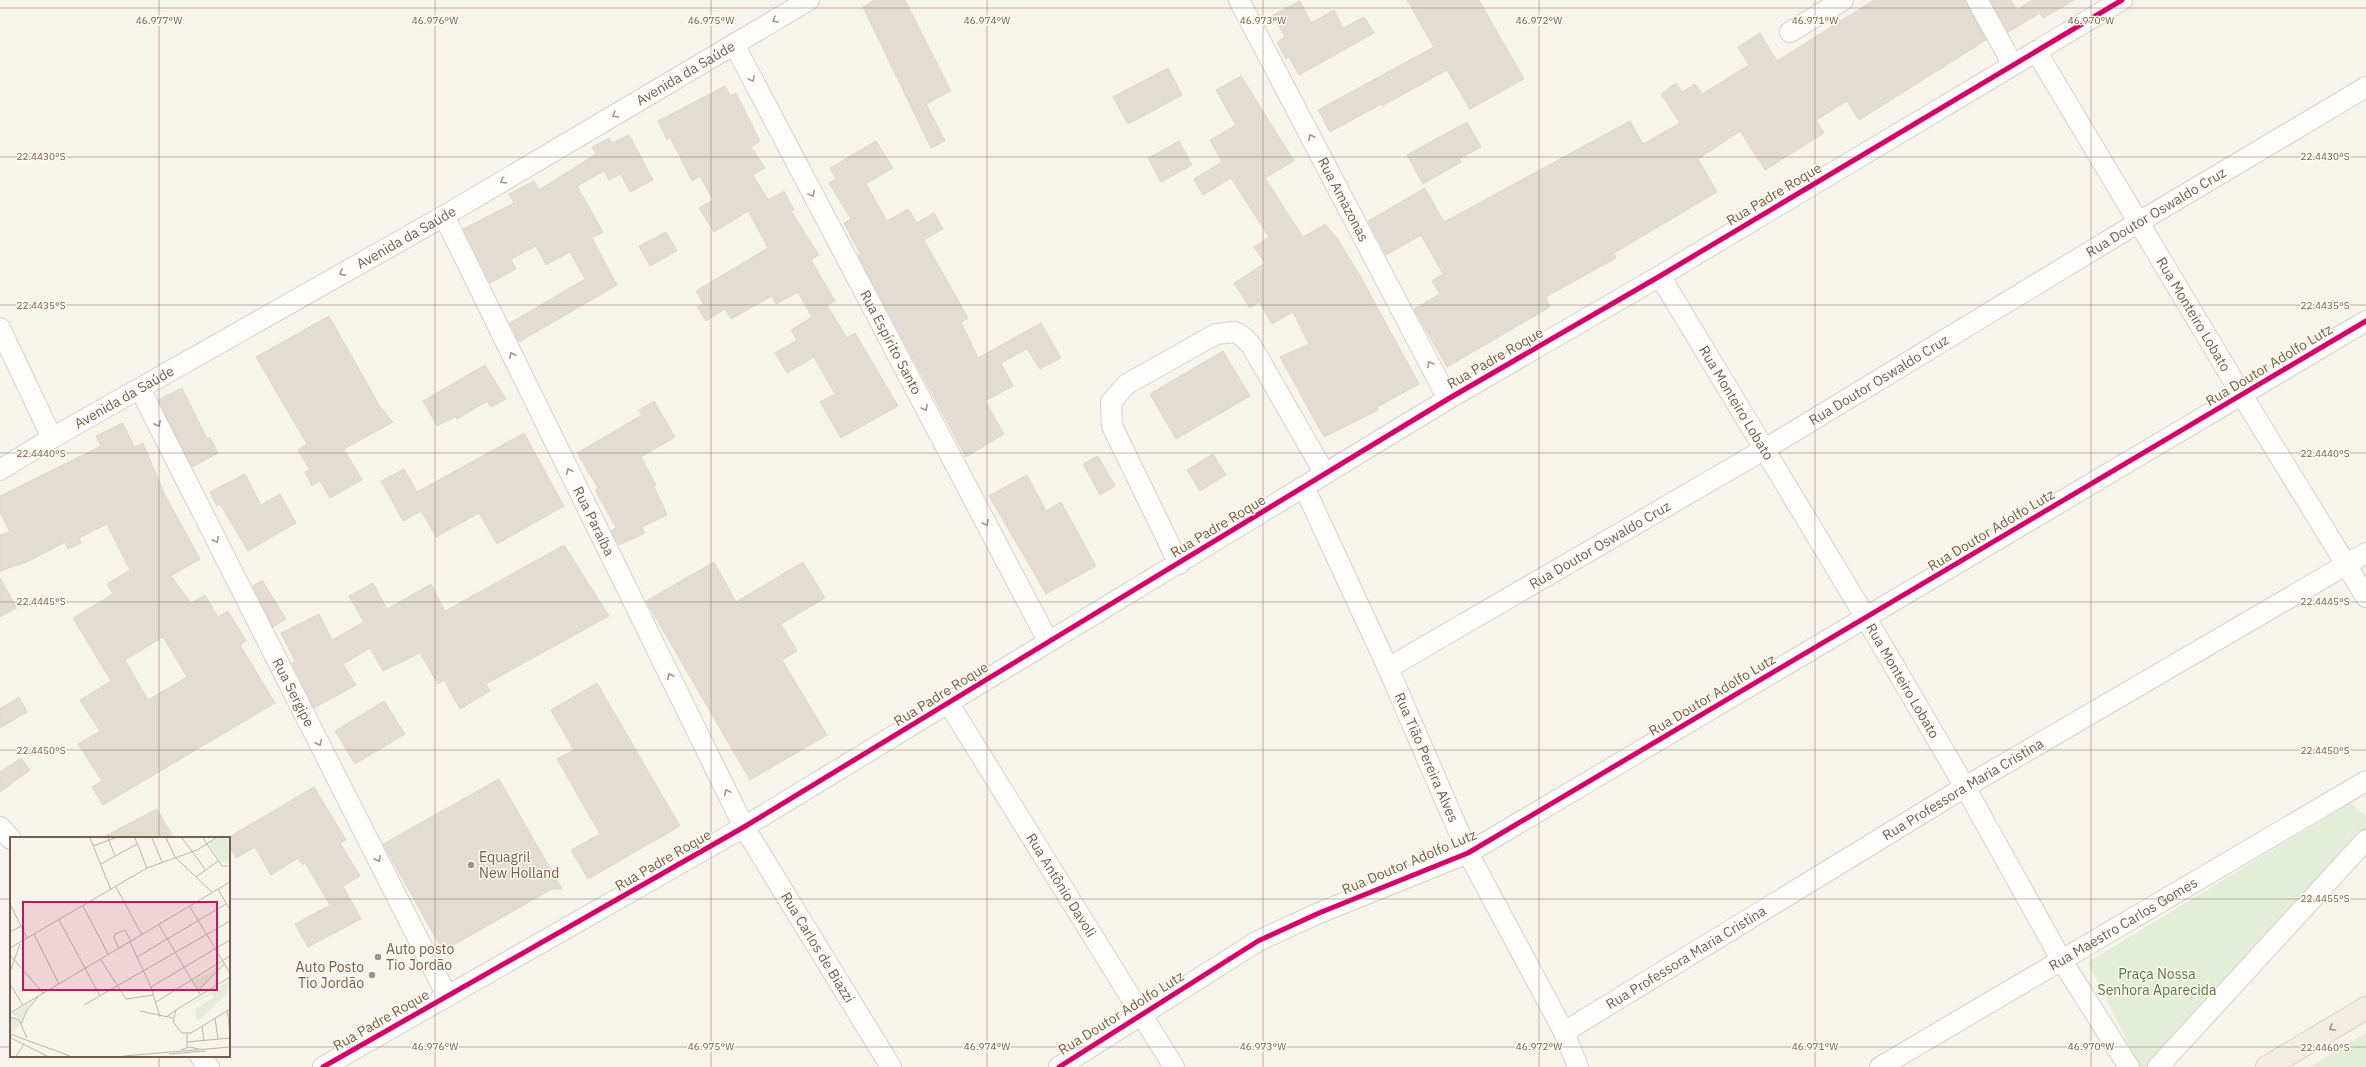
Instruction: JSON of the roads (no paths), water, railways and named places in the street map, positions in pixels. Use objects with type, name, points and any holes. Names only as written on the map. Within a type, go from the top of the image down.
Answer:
[{"type":"main road","points":[[2267,1067],[2366,1008]]},
{"type":"street","name":"Avenida da Saúde","points":[[0,470],[52,438],[444,216],[809,0]]},
{"type":"street","name":"Rua Amazonas","points":[[1239,0],[1448,398]]},
{"type":"street","points":[[1790,32],[1843,0]]},
{"type":"street","points":[[1977,0],[2013,65]]},
{"type":"street","name":"Rua Padre Roque","points":[[323,1067],[744,827],[949,704],[1048,641],[1179,564],[1448,398],[1660,276],[2122,0]]},
{"type":"street","name":"Rua Espírito Santo","points":[[734,44],[1048,641]]},
{"type":"street","name":"Rua Monteiro Lobato","points":[[2036,51],[2242,395],[2366,597]]},
{"type":"street","name":"Rua Doutor Oswaldo Cruz","points":[[1388,668],[1765,449],[2139,222],[2366,87]]},
{"type":"street","name":"Rua Paraíba","points":[[444,216],[744,827]]},
{"type":"street","name":"Rua Monteiro Lobato","points":[[1660,276],[1866,618],[1965,787],[2062,961],[2129,1067]]},
{"type":"street","name":"Rua Doutor Adolfo Lutz","points":[[1058,1067],[1258,941],[1319,913],[1468,854],[2366,321]]},
{"type":"street","points":[[0,328],[52,438]]},
{"type":"street","points":[[1179,564],[1112,426],[1111,402],[1127,384],[1216,334],[1235,332],[1242,336],[1251,345],[1325,474]]},
{"type":"street","name":"Rua Sergipe","points":[[140,389],[447,996]]},
{"type":"street","name":"Rua Tião Pereira Alves","points":[[1304,487],[1388,668],[1468,854],[1564,1032],[1578,1067]]},
{"type":"street","name":"Rua Professora Maria Cristina","points":[[1564,1032],[1965,787],[2366,553]]},
{"type":"street","name":"Rua Antônio Davoli","points":[[949,704],[1174,1067]]},
{"type":"street","name":"Rua Maestro Carlos Gomes","points":[[1880,1067],[2366,781]]},
{"type":"street","points":[[0,827],[10,839]]},
{"type":"street","name":"Rua Carlos de Biazzi","points":[[744,827],[891,1067]]},
{"type":"street","points":[[2158,1067],[2366,840]]},
{"type":"street","points":[[201,1057],[209,1067]]},
{"type":"place","name":"Equagril New Holland","points":[[471,865]]},
{"type":"place","name":"Auto posto Tio Jordão","points":[[378,957]]},
{"type":"place","name":"Auto Posto Tio Jordão","points":[[372,975]]},
{"type":"park label","name":"Praça Nossa Senhora Aparecida","points":[[2157,982]]}]
